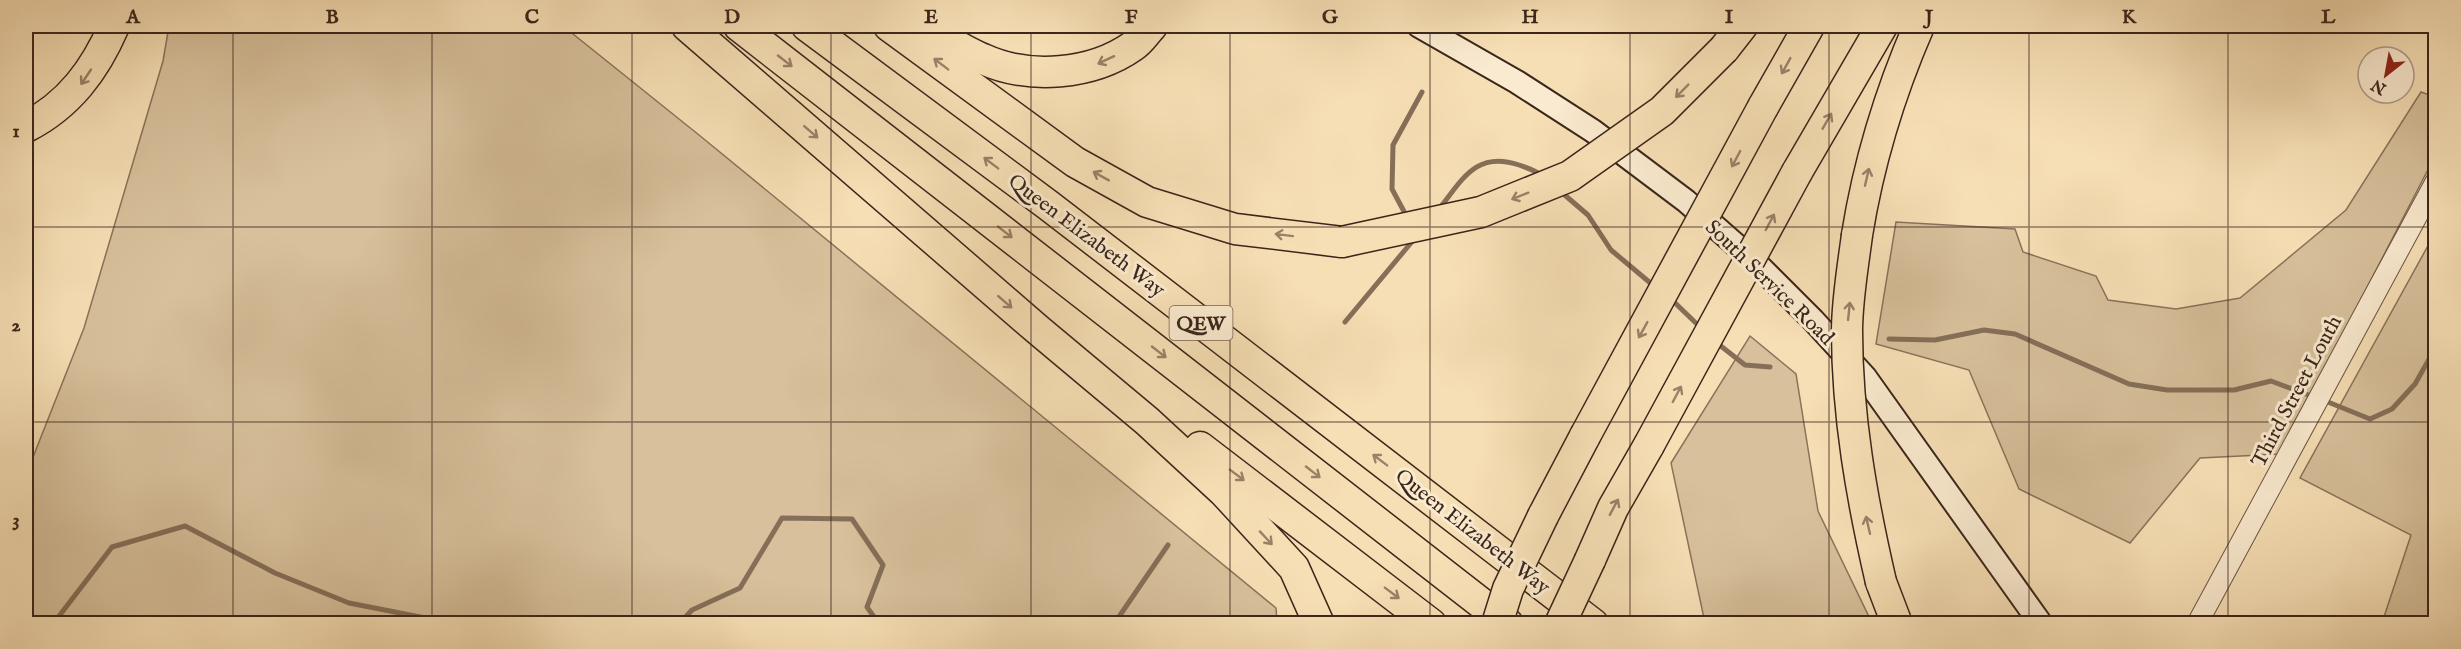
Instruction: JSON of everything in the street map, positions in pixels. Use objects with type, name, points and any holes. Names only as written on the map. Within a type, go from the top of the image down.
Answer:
[{"type":"highway","points":[[26,127],[45,117],[80,86],[104,48],[114,26]]},
{"type":"highway","points":[[687,26],[1036,329],[1147,421],[1224,492],[1294,568],[1320,624]]},
{"type":"highway","name":"QEW","points":[[739,26],[1508,624]]},
{"type":"highway","name":"Queen Elizabeth Way","points":[[807,26],[1048,206],[1593,624]]},
{"type":"highway","points":[[890,26],[1075,162],[1147,202],[1235,229],[1342,242],[1481,212],[1570,176],[1662,111],[1724,49],[1742,26]]},
{"type":"highway","points":[[922,26],[984,60],[1023,70],[1060,72],[1102,64],[1135,45],[1152,26]]},
{"type":"highway","points":[[1497,624],[1508,589],[1543,516],[1809,26]]},
{"type":"highway","points":[[1560,624],[1613,508],[1797,172],[1882,26]]},
{"type":"highway","points":[[1897,624],[1881,582],[1864,506],[1851,413],[1847,330],[1865,181],[1885,109],[1919,26]]},
{"type":"highway","points":[[1036,329],[1215,458],[1431,624]]},
{"type":"main road","name":"South Service Road","points":[[1419,26],[1517,82],[1593,131],[1686,201],[1753,260],[1865,377],[2041,624]]},
{"type":"street","name":"Third Street Louth","points":[[2197,624],[2436,181]]},
{"type":"shaded area","points":[[169,26],[563,26],[1276,608],[1277,623],[26,623],[26,475],[84,328],[163,61]]},
{"type":"shaded area","points":[[2421,92],[2435,97],[2435,156],[2281,454],[2200,458],[2130,543],[2019,489],[1969,370],[1876,344],[1896,222],[2015,229],[2023,252],[2096,276],[2108,300],[2176,309],[2240,298],[2346,210],[2413,105],[2416,105],[2416,100]]},
{"type":"shaded area","points":[[2435,233],[2435,623],[2382,623],[2411,535],[2300,478]]},
{"type":"shaded area","points":[[1750,336],[1796,374],[1818,511],[1872,623],[1705,623],[1671,463]]},
{"type":"waterway","points":[[1408,219],[1392,189],[1393,145],[1422,92]]},
{"type":"waterway","points":[[1438,210],[1463,179],[1480,165],[1504,161],[1535,171],[1544,177]]},
{"type":"waterway","points":[[1560,191],[1588,215],[1611,250],[1654,286]]},
{"type":"waterway","points":[[1345,322],[1415,238]]},
{"type":"waterway","points":[[1671,299],[1701,328]]},
{"type":"waterway","points":[[1889,339],[1935,340],[1984,330],[2015,334],[2129,384],[2167,390],[2234,390],[2271,381],[2314,397]]},
{"type":"waterway","points":[[1717,343],[1745,365],[1770,367]]},
{"type":"waterway","points":[[2323,400],[2370,419],[2392,409],[2415,384],[2436,347]]},
{"type":"waterway","points":[[679,624],[692,610],[740,588],[782,518],[852,519],[883,565],[867,607],[879,624]]},
{"type":"waterway","points":[[53,624],[112,547],[185,526],[275,573],[349,603],[456,624]]},
{"type":"waterway","points":[[1114,624],[1168,545]]}]
